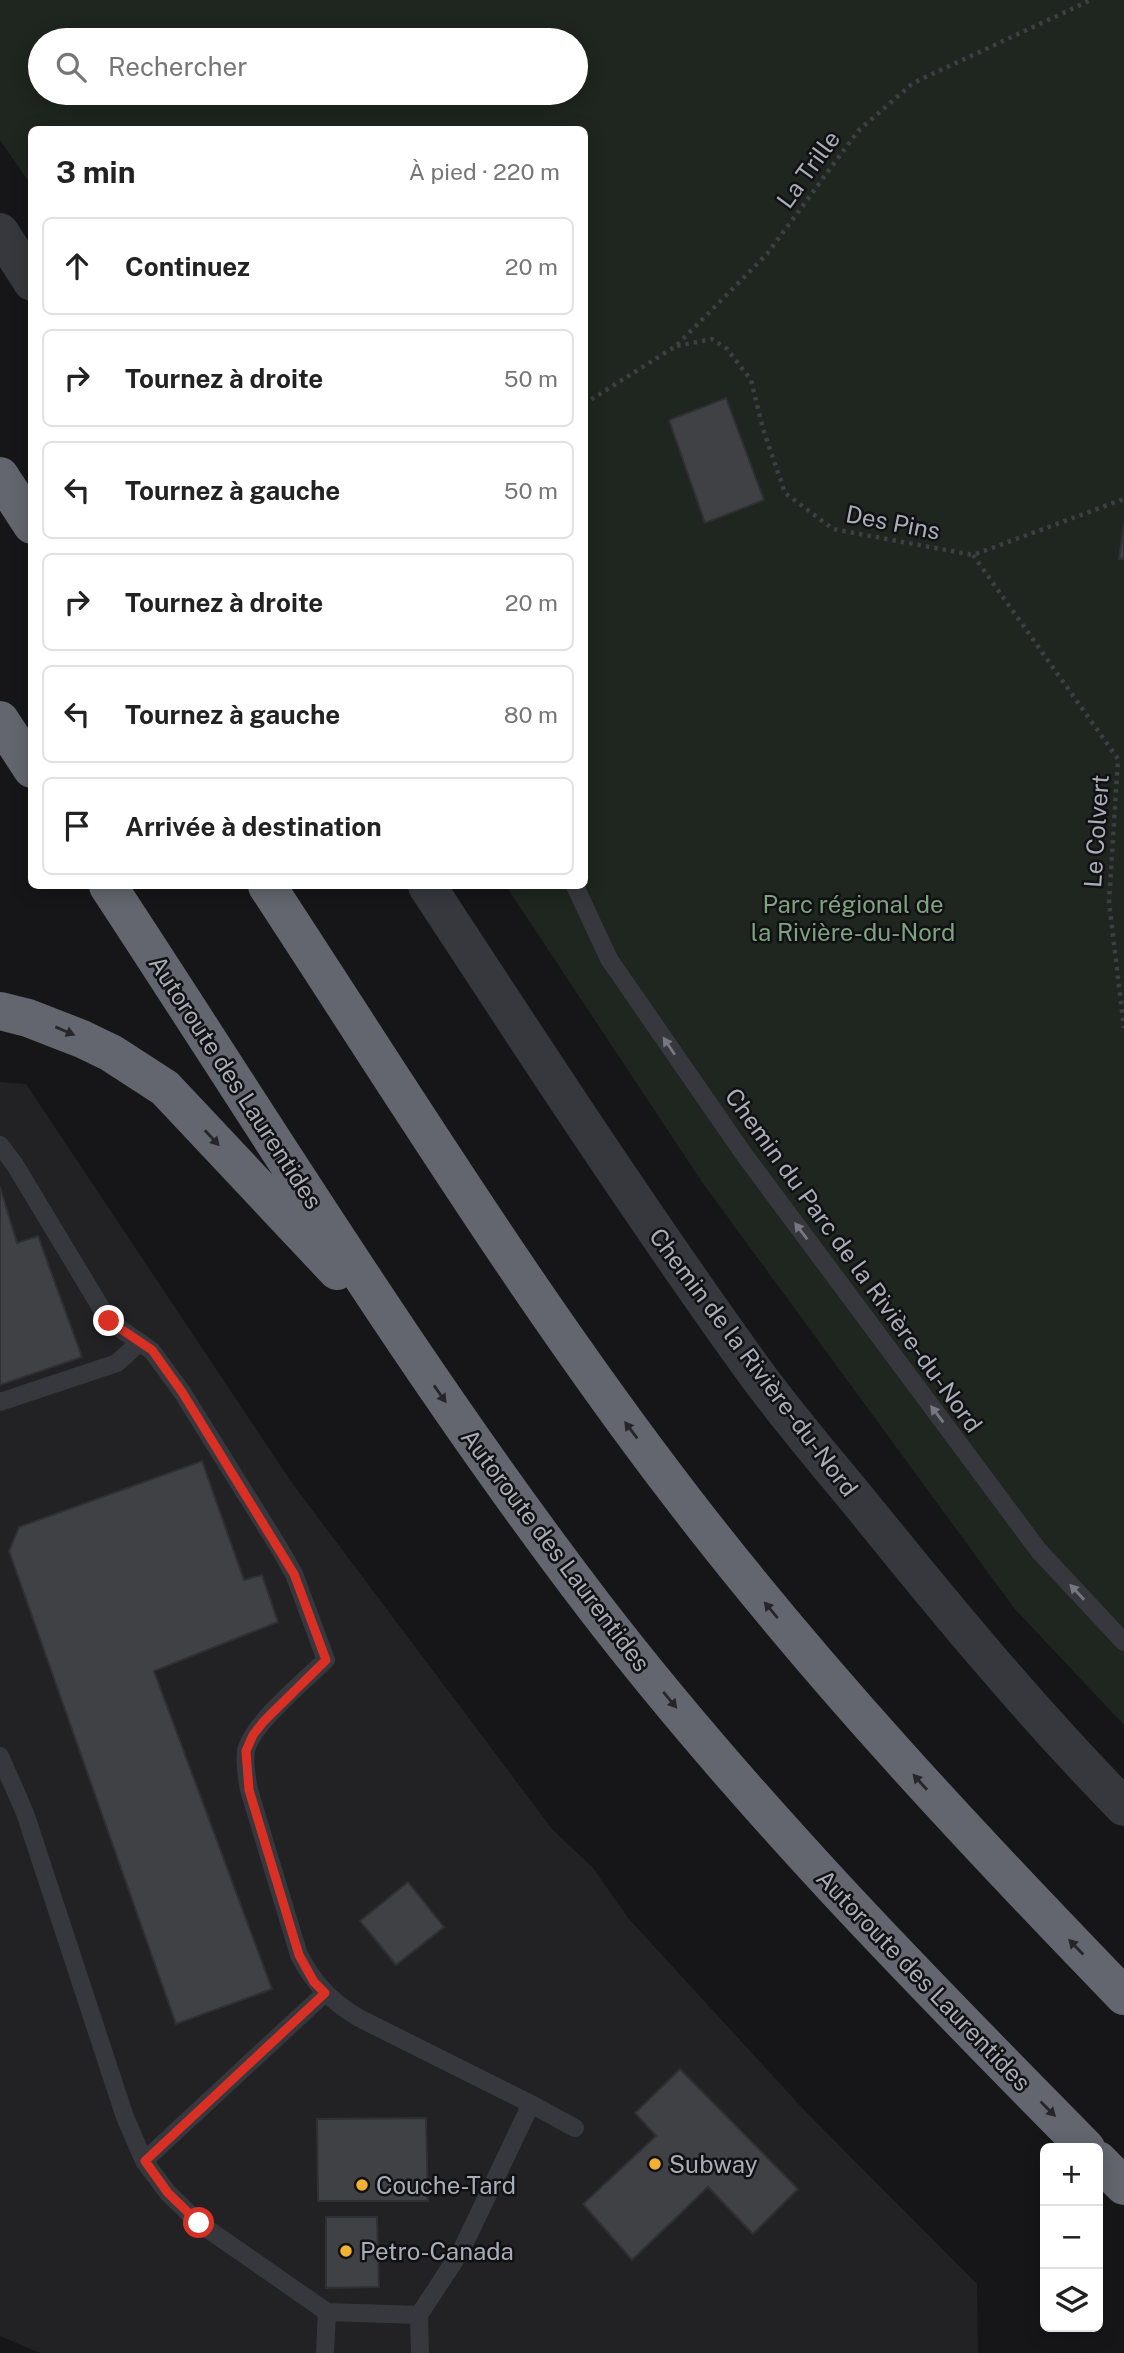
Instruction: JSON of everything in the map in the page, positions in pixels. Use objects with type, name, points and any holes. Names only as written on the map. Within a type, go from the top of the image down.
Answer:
[{"type":"highway","points":[[0,476],[28,519]]},
{"type":"highway","points":[[0,720],[28,763]]},
{"type":"highway","name":"Autoroute des Laurentides","points":[[110,889],[401,1338],[574,1580],[700,1735],[843,1898],[1081,2143]]},
{"type":"highway","points":[[269,889],[515,1264],[612,1404],[683,1499],[757,1593],[892,1751],[1124,1996]]},
{"type":"highway","points":[[0,1011],[28,1018],[82,1039],[111,1053],[165,1088],[401,1338]]},
{"type":"highway","points":[[1103,2165],[1124,2186]]},
{"type":"street","points":[[0,232],[28,276]]},
{"type":"street","name":"Chemin de la Rivière-du-Nord","points":[[429,889],[628,1190],[754,1370],[938,1601],[1036,1713],[1124,1807]]},
{"type":"lane","name":"Chemin du Parc de la Rivière-du-Nord","points":[[576,889],[609,958],[743,1153],[1039,1551],[1124,1642]]},
{"type":"lane","points":[[0,1145],[15,1164],[109,1321],[152,1350],[182,1392],[294,1574],[326,1660],[264,1721],[253,1735],[246,1751],[249,1790],[299,1955],[314,1982],[338,2006],[359,2018],[575,2128]]},
{"type":"lane","points":[[0,1402],[117,1363],[140,1342]]},
{"type":"lane","points":[[0,1756],[25,1814],[125,2117],[145,2161],[168,2193],[199,2223],[327,2312],[419,2315]]},
{"type":"lane","points":[[145,2161],[325,1993]]},
{"type":"lane","points":[[420,2353],[419,2315],[461,2251],[531,2104]]},
{"type":"lane","points":[[326,2353],[327,2312]]},
{"type":"path","name":"La Trille","points":[[588,401],[676,346],[767,254],[858,131],[913,83],[1091,0]]},
{"type":"path","name":"Des Pins","points":[[676,346],[712,339],[727,349],[751,380],[763,429],[785,493],[833,529],[973,555]]},
{"type":"path","points":[[973,555],[1124,499]]},
{"type":"path","name":"Le Colvert","points":[[973,555],[1118,759],[1109,902],[1124,1028]]},
{"type":"shaded area","points":[[0,1082],[26,1084],[292,1483],[552,1829],[593,1868],[629,1919],[806,2112],[977,2284],[978,2353],[40,2353],[0,2336]]},
{"type":"green space","name":"Parc régional de la Rivière-du-Nord","points":[[0,0],[1124,0],[1124,1725],[1014,1608],[702,1182],[508,889],[588,889],[588,126],[28,126],[28,181],[0,140]]},
{"type":"building","points":[[726,398],[764,500],[705,523],[669,420]]},
{"type":"building","points":[[1124,524],[1124,559],[1119,559]]},
{"type":"building","points":[[0,1187],[17,1243],[38,1236],[82,1357],[0,1385]]},
{"type":"building","points":[[202,1461],[244,1580],[262,1575],[278,1622],[154,1671],[272,1989],[176,2024],[9,1551],[19,1527]]},
{"type":"building","points":[[408,1882],[444,1927],[396,1965],[360,1921]]},
{"type":"building","points":[[680,2069],[798,2189],[753,2234],[708,2187],[632,2260],[583,2204],[656,2136],[635,2113]]},
{"type":"building","points":[[426,2118],[428,2201],[318,2201],[317,2119]]},
{"type":"building","points":[[326,2217],[377,2217],[379,2287],[326,2288]]},
{"type":"place","name":"Subway","points":[[655,2164]]},
{"type":"place","name":"Couche-Tard","points":[[362,2185]]},
{"type":"place","name":"Petro-Canada","points":[[346,2251]]},
{"type":"route","points":[[109,1321],[152,1350],[182,1392],[294,1574],[326,1660],[264,1721],[253,1735],[246,1751],[249,1790],[299,1955],[314,1982],[325,1993],[145,2161],[168,2193],[199,2223]]}]
